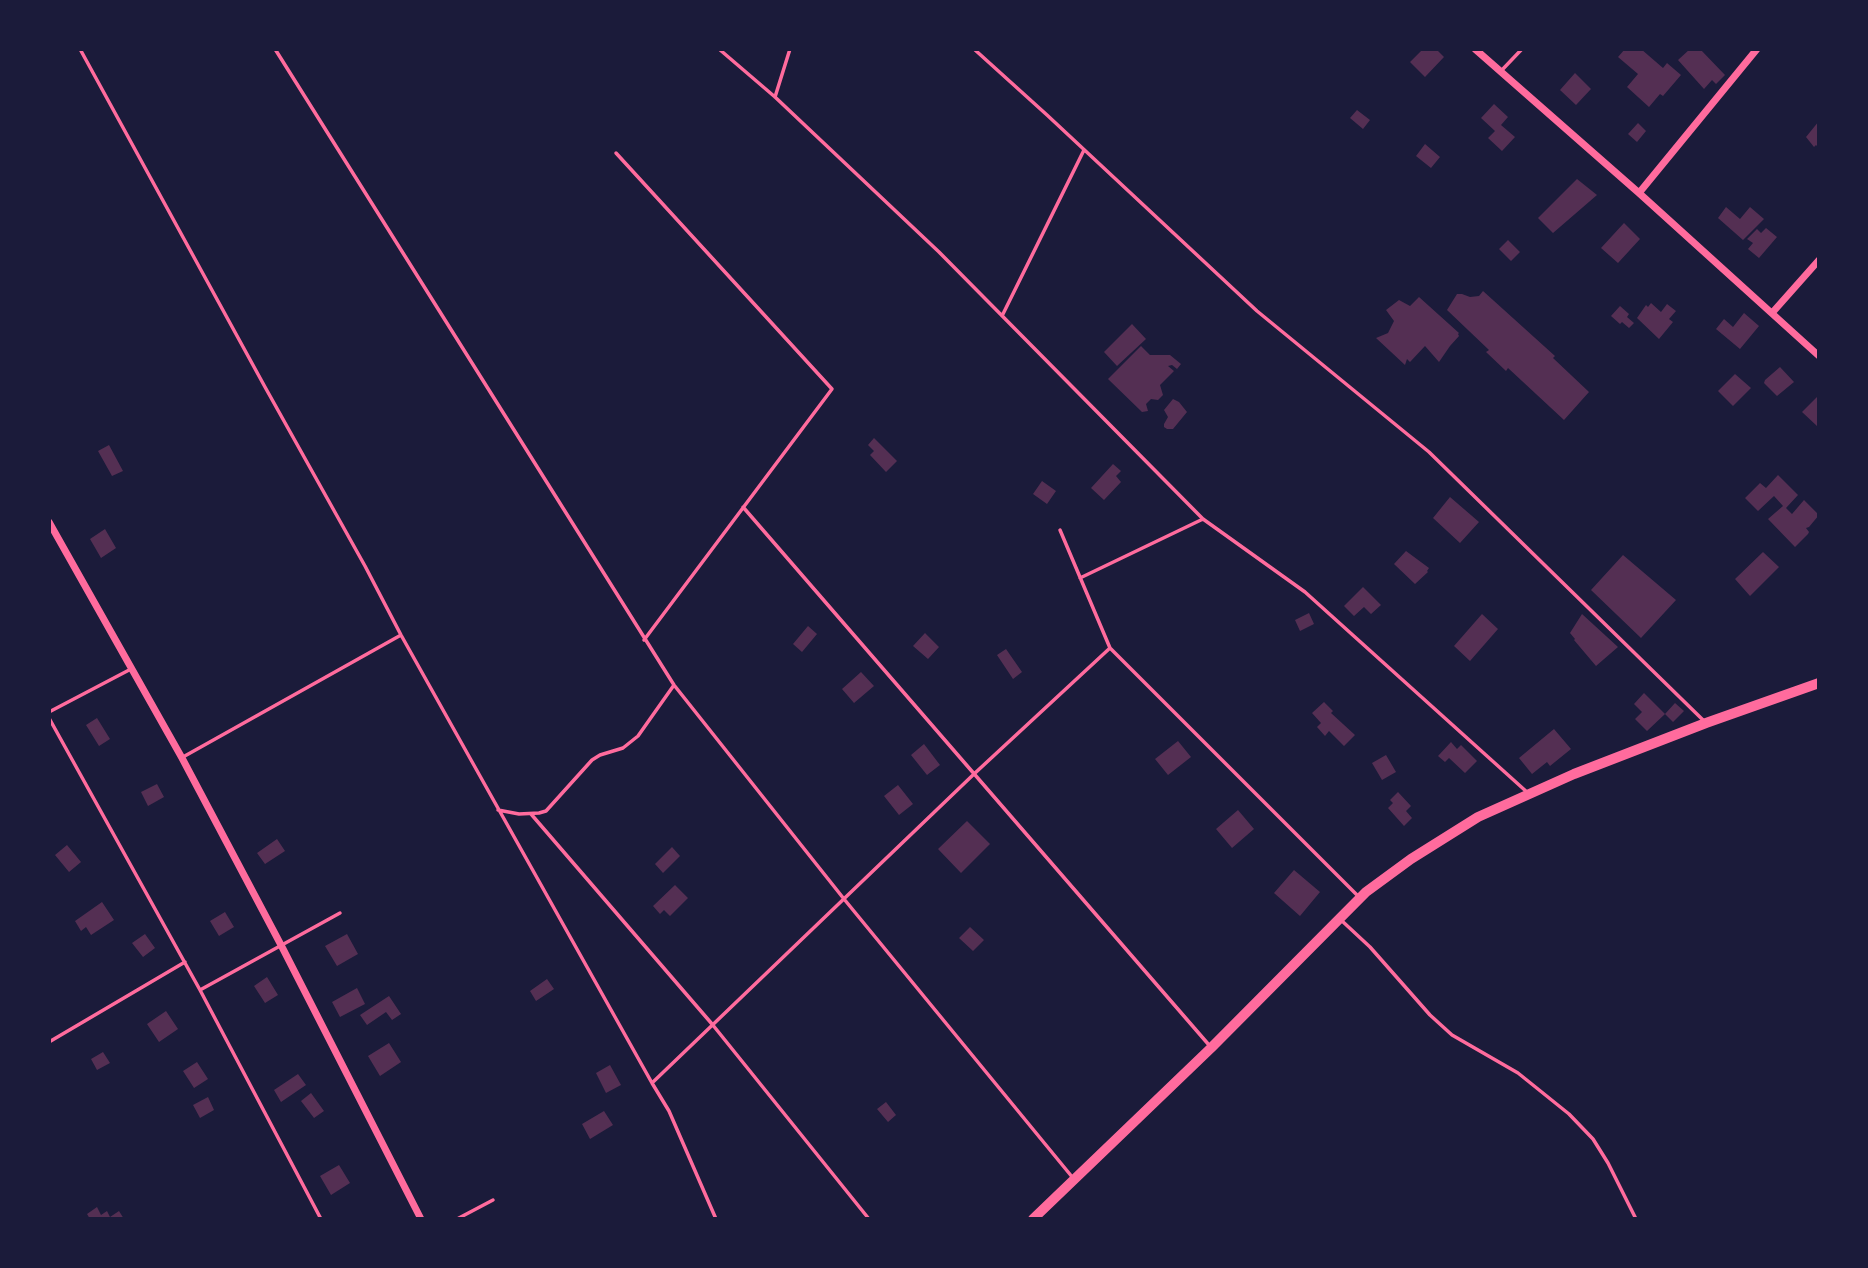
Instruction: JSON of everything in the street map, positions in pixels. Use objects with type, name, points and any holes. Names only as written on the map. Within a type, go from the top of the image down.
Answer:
[{"type":"main road","points":[[1033,1219],[1211,1048],[1361,898],[1411,859],[1478,817],[1574,774],[1819,683]]},
{"type":"street","points":[[1475,49],[1819,356]]},
{"type":"street","points":[[1639,193],[1757,49]]},
{"type":"street","points":[[1772,313],[1819,260]]},
{"type":"street","points":[[49,522],[183,758],[421,1219]]},
{"type":"lane","points":[[80,49],[498,810],[669,1111],[716,1219]]},
{"type":"lane","points":[[275,49],[674,685],[844,899],[1074,1180]]},
{"type":"lane","points":[[719,49],[775,97],[939,252],[1203,520],[1305,592],[1529,794]]},
{"type":"lane","points":[[775,97],[790,49]]},
{"type":"lane","points":[[974,49],[1257,311],[1429,452],[1706,723]]},
{"type":"lane","points":[[1500,72],[1522,49]]},
{"type":"lane","points":[[1002,316],[1084,150]]},
{"type":"lane","points":[[615,153],[832,389],[644,640]]},
{"type":"lane","points":[[743,507],[1211,1048]]},
{"type":"lane","points":[[1080,578],[1203,520]]},
{"type":"lane","points":[[1060,530],[1110,648],[1361,898]]},
{"type":"lane","points":[[183,758],[401,635]]},
{"type":"lane","points":[[652,1083],[974,774],[1110,648]]},
{"type":"lane","points":[[49,712],[131,669]]},
{"type":"lane","points":[[498,810],[519,814],[546,811],[592,760],[600,754],[623,748],[638,736],[674,685]]},
{"type":"lane","points":[[49,718],[185,962],[321,1219]]},
{"type":"lane","points":[[531,814],[712,1024],[869,1219]]},
{"type":"lane","points":[[200,990],[340,913]]},
{"type":"lane","points":[[1340,919],[1370,947],[1430,1015],[1452,1035],[1518,1073],[1569,1114],[1593,1139],[1636,1219]]},
{"type":"lane","points":[[49,1042],[185,962]]},
{"type":"lane","points":[[457,1219],[493,1200]]},
{"type":"building","points":[[1423,49],[1436,49],[1444,57],[1425,77],[1410,62]]},
{"type":"building","points":[[1625,49],[1641,49],[1663,68],[1667,63],[1681,75],[1663,96],[1660,94],[1649,107],[1627,87],[1638,74],[1618,57]]},
{"type":"building","points":[[1690,49],[1700,49],[1725,75],[1716,84],[1712,80],[1704,89],[1678,60]]},
{"type":"building","points":[[1575,73],[1591,89],[1576,105],[1560,90]]},
{"type":"building","points":[[1494,104],[1508,117],[1501,125],[1515,137],[1502,151],[1488,138],[1495,131],[1481,118]]},
{"type":"building","points":[[1357,110],[1370,120],[1363,129],[1350,118]]},
{"type":"building","points":[[1819,121],[1819,148],[1816,145],[1814,147],[1806,137]]},
{"type":"building","points":[[1638,123],[1646,131],[1637,142],[1628,134]]},
{"type":"building","points":[[1425,144],[1440,157],[1431,168],[1416,156]]},
{"type":"building","points":[[1577,179],[1597,195],[1553,233],[1538,218]]},
{"type":"building","points":[[1726,207],[1740,219],[1750,207],[1764,219],[1743,240],[1718,218]]},
{"type":"building","points":[[1624,223],[1640,239],[1618,263],[1601,248]]},
{"type":"building","points":[[1766,228],[1777,237],[1759,258],[1748,249],[1753,243],[1747,239],[1757,229],[1761,233]]},
{"type":"building","points":[[1508,240],[1520,252],[1511,261],[1499,249]]},
{"type":"building","points":[[1483,291],[1555,356],[1553,358],[1589,392],[1564,420],[1508,368],[1506,371],[1486,352],[1489,350],[1447,310],[1457,294],[1479,296]]},
{"type":"building","points":[[1419,297],[1459,333],[1459,336],[1439,362],[1425,346],[1410,362],[1407,359],[1405,365],[1376,338],[1388,333],[1394,321],[1386,310],[1399,300],[1410,306]]},
{"type":"building","points":[[1651,303],[1661,312],[1667,304],[1676,311],[1669,319],[1673,322],[1659,339],[1637,318],[1646,305],[1648,307]]},
{"type":"building","points":[[1620,306],[1634,323],[1629,328],[1611,316]]},
{"type":"building","points":[[1744,313],[1759,326],[1740,349],[1716,329],[1724,319],[1733,327]]},
{"type":"building","points":[[1132,324],[1146,339],[1117,366],[1104,352]]},
{"type":"building","points":[[1141,346],[1150,355],[1170,355],[1181,364],[1177,369],[1172,365],[1168,366],[1174,371],[1160,385],[1163,395],[1158,400],[1151,399],[1146,404],[1148,411],[1142,412],[1108,379]]},
{"type":"building","points":[[1780,367],[1794,382],[1777,396],[1764,383]]},
{"type":"building","points":[[1735,374],[1751,388],[1733,406],[1718,391]]},
{"type":"building","points":[[1819,395],[1819,424],[1817,426],[1802,412]]},
{"type":"building","points":[[1173,399],[1187,412],[1173,429],[1167,429],[1164,424],[1168,417],[1164,410]]},
{"type":"building","points":[[874,438],[897,461],[886,472],[870,455],[874,451],[868,445]]},
{"type":"building","points":[[109,445],[123,471],[112,476],[98,451]]},
{"type":"building","points":[[1113,464],[1121,471],[1116,476],[1121,482],[1104,500],[1091,488]]},
{"type":"building","points":[[1778,475],[1798,495],[1786,508],[1792,514],[1804,500],[1819,515],[1806,528],[1808,534],[1795,547],[1768,519],[1783,506],[1774,496],[1758,511],[1745,498],[1760,483],[1766,488]]},
{"type":"building","points":[[1042,481],[1056,491],[1047,504],[1033,494]]},
{"type":"building","points":[[1450,497],[1479,522],[1460,543],[1433,518]]},
{"type":"building","points":[[105,529],[116,548],[101,558],[90,539]]},
{"type":"building","points":[[1406,551],[1429,568],[1415,584],[1394,564]]},
{"type":"building","points":[[1763,552],[1779,567],[1750,596],[1735,579]]},
{"type":"building","points":[[1623,555],[1676,600],[1641,638],[1591,590]]},
{"type":"building","points":[[1363,587],[1381,605],[1371,614],[1364,607],[1354,616],[1344,606]]},
{"type":"building","points":[[1309,613],[1314,624],[1300,631],[1295,620]]},
{"type":"building","points":[[1482,614],[1498,629],[1470,661],[1454,646]]},
{"type":"building","points":[[1582,614],[1618,647],[1596,666],[1570,633]]},
{"type":"building","points":[[808,626],[817,634],[802,652],[793,644]]},
{"type":"building","points":[[925,633],[939,647],[928,659],[913,646]]},
{"type":"building","points":[[1006,649],[1022,672],[1013,679],[997,655]]},
{"type":"building","points":[[861,672],[874,686],[854,703],[842,689]]},
{"type":"building","points":[[1644,693],[1665,714],[1647,731],[1635,719],[1642,712],[1634,704]]},
{"type":"building","points":[[1324,702],[1333,711],[1331,713],[1355,735],[1344,746],[1329,731],[1325,736],[1317,727],[1321,723],[1312,713]]},
{"type":"building","points":[[1675,703],[1684,711],[1673,722],[1665,714]]},
{"type":"building","points":[[97,718],[110,739],[99,746],[86,725]]},
{"type":"building","points":[[1554,729],[1571,749],[1550,766],[1547,762],[1532,774],[1519,758]]},
{"type":"building","points":[[1178,741],[1191,757],[1168,775],[1155,759]]},
{"type":"building","points":[[1451,742],[1457,749],[1461,745],[1477,761],[1465,773],[1449,758],[1445,762],[1438,756]]},
{"type":"building","points":[[924,744],[940,765],[927,775],[911,755]]},
{"type":"building","points":[[1386,755],[1396,772],[1382,780],[1372,763]]},
{"type":"building","points":[[157,784],[164,797],[148,806],[141,792]]},
{"type":"building","points":[[898,785],[913,804],[899,815],[884,796]]},
{"type":"building","points":[[1398,792],[1411,806],[1406,811],[1412,818],[1404,826],[1388,808],[1393,803],[1390,800]]},
{"type":"building","points":[[1238,810],[1254,829],[1232,848],[1216,829]]},
{"type":"building","points":[[967,821],[990,844],[961,873],[938,849]]},
{"type":"building","points":[[277,839],[285,851],[265,864],[257,853]]},
{"type":"building","points":[[67,845],[81,862],[69,872],[55,855]]},
{"type":"building","points":[[672,847],[680,856],[663,873],[655,864]]},
{"type":"building","points":[[1294,870],[1320,892],[1300,916],[1274,893]]},
{"type":"building","points":[[675,885],[688,898],[670,916],[664,910],[660,914],[653,906]]},
{"type":"building","points":[[102,902],[114,920],[91,935],[86,927],[81,931],[75,921]]},
{"type":"building","points":[[225,912],[234,927],[219,936],[210,921]]},
{"type":"building","points":[[970,927],[984,940],[973,951],[959,938]]},
{"type":"building","points":[[145,934],[155,948],[143,957],[132,943]]},
{"type":"building","points":[[347,934],[358,954],[337,966],[325,946]]},
{"type":"building","points":[[267,977],[278,995],[265,1003],[254,986]]},
{"type":"building","points":[[547,979],[554,989],[536,1001],[530,991]]},
{"type":"building","points":[[357,988],[365,1004],[340,1017],[332,1002]]},
{"type":"building","points":[[389,996],[401,1014],[392,1020],[386,1012],[367,1025],[360,1015]]},
{"type":"building","points":[[166,1011],[178,1029],[159,1042],[147,1024]]},
{"type":"building","points":[[389,1043],[401,1062],[380,1076],[368,1056]]},
{"type":"building","points":[[103,1052],[110,1063],[97,1070],[91,1059]]},
{"type":"building","points":[[197,1062],[208,1079],[194,1088],[183,1071]]},
{"type":"building","points":[[610,1065],[621,1085],[606,1093],[596,1073]]},
{"type":"building","points":[[298,1074],[306,1085],[281,1102],[274,1090]]},
{"type":"building","points":[[311,1093],[324,1111],[314,1118],[301,1101]]},
{"type":"building","points":[[208,1097],[214,1110],[200,1118],[193,1105]]},
{"type":"building","points":[[886,1102],[896,1115],[888,1122],[877,1109]]},
{"type":"building","points":[[604,1111],[613,1125],[590,1139],[582,1124]]},
{"type":"building","points":[[339,1165],[350,1183],[331,1195],[320,1176]]},
{"type":"building","points":[[97,1207],[101,1215],[107,1211],[110,1217],[119,1211],[124,1219],[90,1219],[87,1214]]}]
